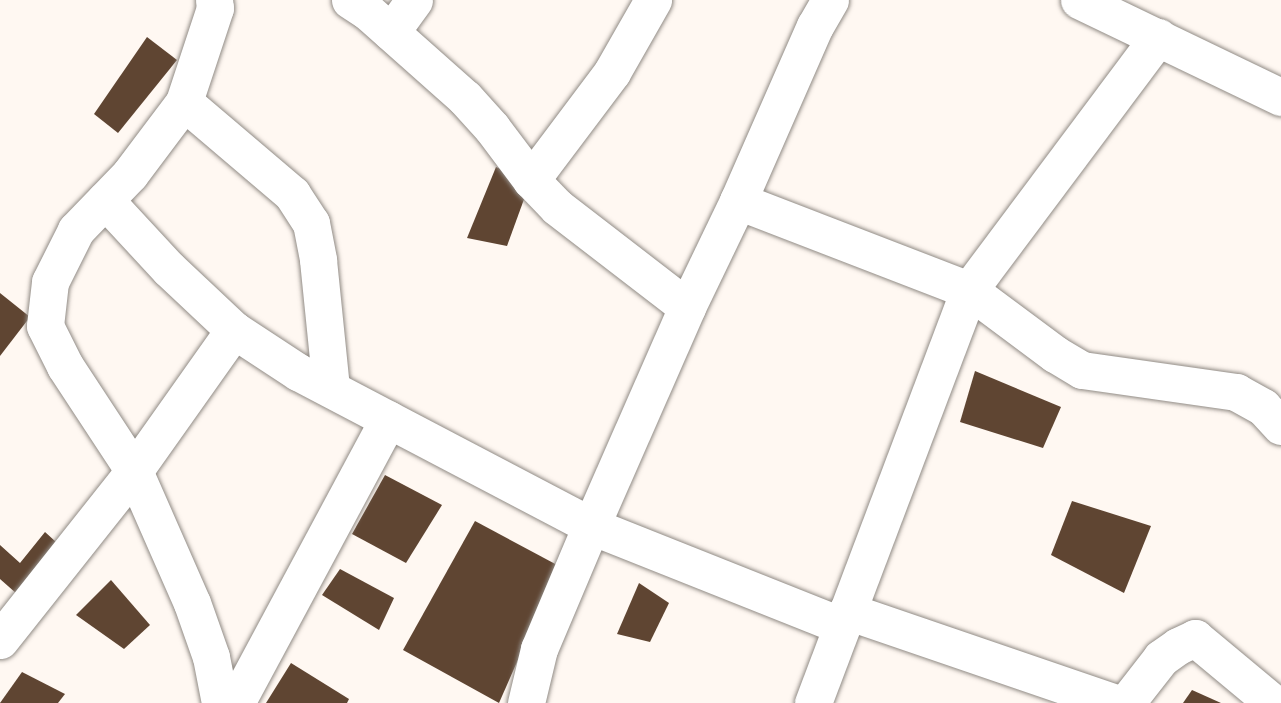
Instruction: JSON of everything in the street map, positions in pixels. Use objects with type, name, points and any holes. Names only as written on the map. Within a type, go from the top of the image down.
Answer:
[{"type":"street","points":[[214,0],[215,8],[184,103],[130,174],[76,230],[50,282],[45,326],[65,366],[134,471],[192,603],[211,657],[220,703]]},
{"type":"street","points":[[350,0],[391,32],[465,98],[492,128],[531,180],[557,207],[687,307]]},
{"type":"street","points":[[391,32],[414,0]]},
{"type":"street","points":[[531,180],[612,72],[653,0]]},
{"type":"street","points":[[526,703],[539,649],[687,307],[738,201],[814,26],[830,0]]},
{"type":"street","points":[[1079,0],[1281,97]]},
{"type":"street","points":[[813,703],[969,290],[1158,37]]},
{"type":"street","points":[[184,103],[292,194],[311,223],[318,260],[331,388]]},
{"type":"street","points":[[105,200],[169,268],[234,331],[331,388],[592,527],[845,619],[1116,703]]},
{"type":"street","points":[[738,201],[969,290],[1055,355],[1082,370],[1236,393],[1263,407],[1281,426]]},
{"type":"street","points":[[0,640],[134,471],[234,331]]},
{"type":"street","points":[[236,703],[388,419]]},
{"type":"street","points":[[1126,703],[1161,659],[1178,646],[1195,638],[1273,703]]},
{"type":"building","points":[[147,37],[177,60],[118,133],[94,114]]},
{"type":"building","points":[[496,167],[531,180],[507,246],[467,238]]},
{"type":"building","points":[[0,293],[30,317],[0,356]]},
{"type":"building","points":[[975,371],[1061,407],[1043,448],[960,422]]},
{"type":"building","points":[[385,475],[442,505],[406,563],[352,534]]},
{"type":"building","points":[[1072,501],[1151,526],[1124,593],[1051,555]]},
{"type":"building","points":[[475,521],[559,566],[499,703],[403,650]]},
{"type":"building","points":[[45,532],[66,551],[25,601],[0,579],[0,545],[20,563]]},
{"type":"building","points":[[340,569],[394,598],[379,630],[322,595]]},
{"type":"building","points":[[111,580],[150,625],[124,649],[76,615]]},
{"type":"building","points":[[639,583],[669,603],[650,642],[617,634]]},
{"type":"building","points":[[291,663],[349,699],[347,703],[266,703]]},
{"type":"building","points":[[22,672],[65,694],[58,703],[0,703]]},
{"type":"building","points":[[1192,690],[1221,703],[1183,703]]}]
